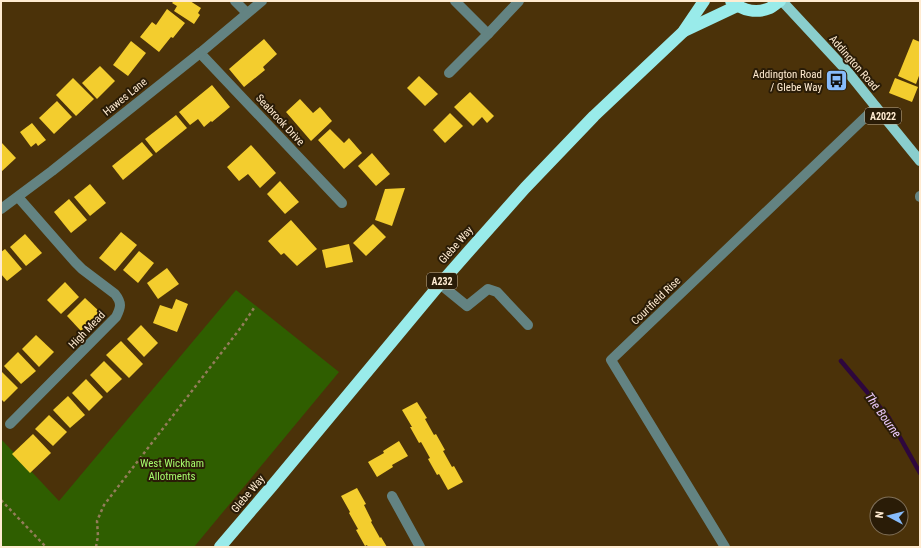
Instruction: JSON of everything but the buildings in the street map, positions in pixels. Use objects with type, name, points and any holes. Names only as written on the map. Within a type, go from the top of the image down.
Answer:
[{"type":"highway","name":"Glebe Way","points":[[220,547],[440,284],[493,223],[604,106],[683,32],[704,1]]},
{"type":"highway","name":"A232","points":[[734,4],[746,10],[760,11],[770,8],[781,1]]},
{"type":"highway","name":"Glebe Way","points":[[683,32],[734,4]]},
{"type":"main road","name":"Addington Road","points":[[781,1],[847,71],[920,161]]},
{"type":"street","points":[[235,1],[248,13]]},
{"type":"street","name":"Hawes Lane","points":[[3,205],[18,197],[200,53],[262,1]]},
{"type":"street","points":[[455,1],[488,34]]},
{"type":"street","points":[[449,73],[519,1]]},
{"type":"street","name":"Seabrook Drive","points":[[200,53],[342,203]]},
{"type":"street","name":"Courtfield Rise","points":[[725,547],[611,360],[876,108]]},
{"type":"street","name":"High Mead","points":[[10,424],[116,317],[121,304],[119,298],[115,294],[75,262],[18,197]]},
{"type":"street","points":[[440,284],[467,306],[488,288],[497,292],[528,325]]},
{"type":"street","points":[[392,496],[420,547]]},
{"type":"path","points":[[96,547],[98,536],[97,521],[104,505],[242,326],[254,308]]},
{"type":"path","points":[[1,500],[46,547]]},
{"type":"green space","name":"West Wickham Allotments","points":[[236,290],[339,372],[194,547],[1,547],[1,439],[59,501]]},
{"type":"waterway","name":"The Bourne","points":[[841,361],[889,418],[920,473]]},
{"type":"place","name":"Addington Road / Glebe Way","points":[[837,80]]}]
